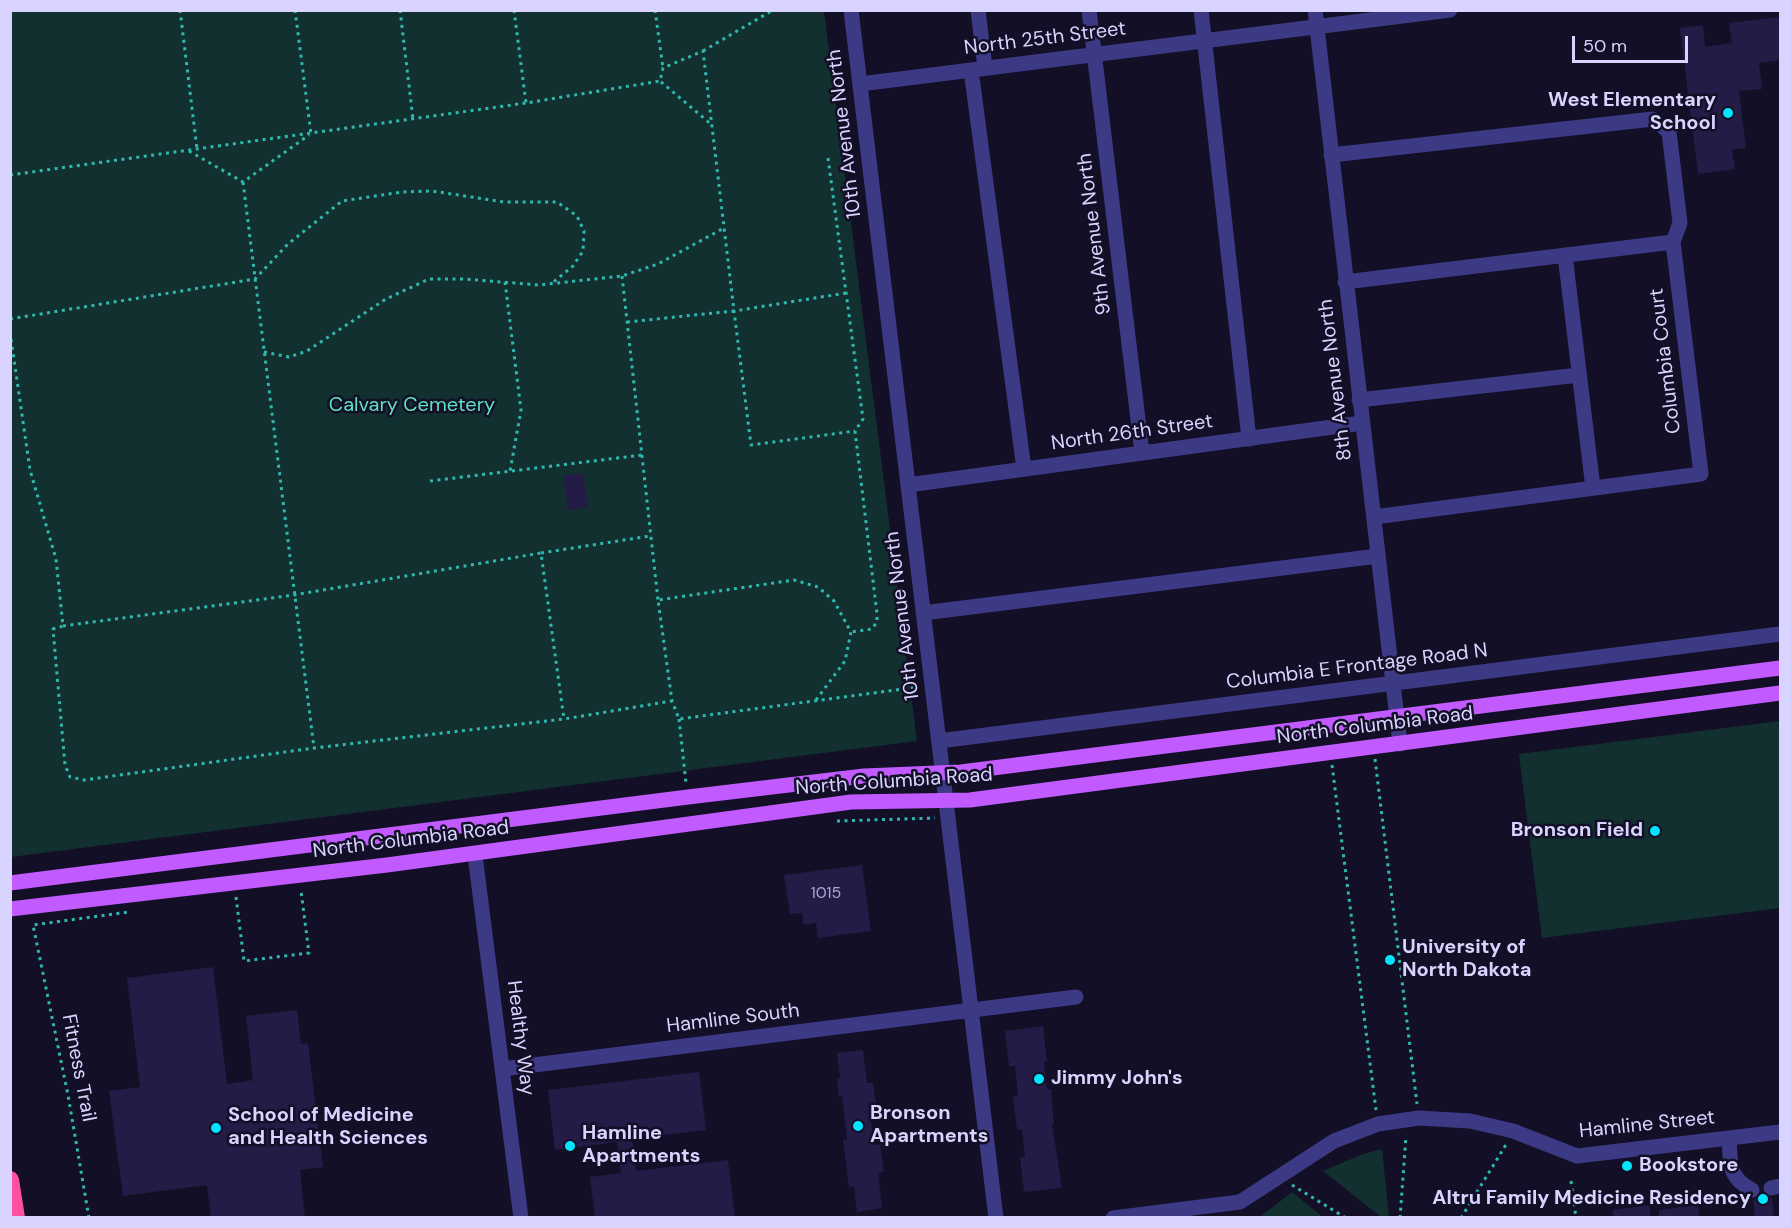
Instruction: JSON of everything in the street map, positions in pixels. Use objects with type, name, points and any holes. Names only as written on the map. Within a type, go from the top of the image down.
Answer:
[{"type":"highway","points":[[10,1180],[16,1218]]},
{"type":"main road","name":"North Columbia Road","points":[[10,883],[688,797],[864,776],[942,773],[1398,718],[1780,668]]},
{"type":"main road","name":"North Columbia Road","points":[[10,909],[387,865],[851,802],[946,801],[1780,693]]},
{"type":"street","name":"10th Avenue North","points":[[851,10],[969,1010],[996,1218]]},
{"type":"street","points":[[978,10],[978,69],[1024,469]]},
{"type":"street","name":"9th Avenue North","points":[[1089,10],[1142,453]]},
{"type":"street","points":[[1201,10],[1249,438]]},
{"type":"street","name":"8th Avenue North","points":[[1315,10],[1400,744]]},
{"type":"street","name":"North 25th Street","points":[[860,84],[1450,10]]},
{"type":"street","points":[[1331,155],[1653,119],[1669,132],[1680,223],[1673,242],[1345,282]]},
{"type":"street","name":"Columbia Court","points":[[1374,517],[1701,474],[1673,242]]},
{"type":"street","points":[[1565,255],[1593,488]]},
{"type":"street","points":[[1359,400],[1579,375]]},
{"type":"street","name":"North 26th Street","points":[[908,485],[1362,423]]},
{"type":"street","points":[[923,613],[1378,556]]},
{"type":"street","name":"Columbia E Frontage Road N","points":[[939,741],[1780,634]]},
{"type":"street","name":"Healthy Way","points":[[476,863],[521,1218]]},
{"type":"street","name":"Hamline South","points":[[502,1069],[1076,997]]},
{"type":"street","name":"Hamline Street","points":[[1113,1218],[1240,1202],[1334,1141],[1378,1124],[1414,1120],[1470,1121],[1513,1131],[1577,1156],[1780,1132]]},
{"type":"street","points":[[1729,1138],[1731,1169],[1738,1182],[1752,1190]]},
{"type":"path","points":[[180,10],[197,149]]},
{"type":"path","points":[[295,10],[311,134]]},
{"type":"path","points":[[400,10],[413,119]]},
{"type":"path","points":[[514,10],[526,103]]},
{"type":"path","points":[[655,10],[663,68],[660,81]]},
{"type":"path","points":[[663,68],[703,51],[772,10]]},
{"type":"path","points":[[703,51],[751,446],[855,431]]},
{"type":"path","points":[[10,175],[526,103],[660,81],[712,124]]},
{"type":"path","points":[[243,182],[311,134]]},
{"type":"path","points":[[188,151],[243,182]]},
{"type":"path","points":[[828,158],[862,419],[855,431],[877,614],[877,622],[872,629],[851,632]]},
{"type":"path","points":[[243,182],[314,748]]},
{"type":"path","points":[[10,319],[255,279],[288,244],[342,201],[402,192],[432,191],[504,202],[557,202],[577,216],[584,231],[583,251],[573,266],[551,284]]},
{"type":"path","points":[[264,352],[289,357],[307,351],[386,299],[429,279],[551,284],[622,276],[658,264],[724,228]]},
{"type":"path","points":[[622,276],[658,600],[672,701],[679,719],[688,797]]},
{"type":"path","points":[[505,282],[521,410],[510,471]]},
{"type":"path","points":[[627,322],[734,311],[846,294]]},
{"type":"path","points":[[10,332],[30,470],[56,559],[63,626]]},
{"type":"path","points":[[430,481],[642,455]]},
{"type":"path","points":[[650,536],[294,595],[53,629],[64,765],[70,777],[84,780],[314,748],[564,720],[672,701]]},
{"type":"path","points":[[541,553],[564,720]]},
{"type":"path","points":[[658,600],[794,580],[818,587],[834,602],[851,632],[845,662],[816,700]]},
{"type":"path","points":[[679,719],[932,686]]},
{"type":"path","points":[[1375,758],[1414,1120],[1400,1218]]},
{"type":"path","points":[[1332,764],[1378,1124]]},
{"type":"path","points":[[236,897],[244,961],[309,953],[301,888]]},
{"type":"path","name":"Fitness Trail","points":[[33,926],[60,1052],[89,1218]]},
{"type":"path","points":[[1461,1218],[1502,1154],[1513,1131]]},
{"type":"path","points":[[1280,1174],[1296,1187],[1346,1218]]},
{"type":"path","points":[[1571,1181],[1576,1218]]},
{"type":"green space","name":"Calvary Cemetery","points":[[10,11],[824,11],[917,741],[11,857]]},
{"type":"green space","name":"Bronson Field","points":[[1780,721],[1780,908],[1542,938],[1519,754]]},
{"type":"green space","points":[[1382,1149],[1389,1217],[1381,1217],[1323,1171],[1363,1154]]},
{"type":"green space","points":[[1292,1192],[1323,1217],[1260,1217]]},
{"type":"building","points":[[1780,17],[1780,60],[1759,63],[1762,89],[1739,91],[1746,148],[1732,150],[1735,169],[1698,174],[1680,28],[1703,25],[1705,47],[1732,43],[1729,23]]},
{"type":"building","points":[[583,473],[588,507],[568,510],[563,476]]},
{"type":"building","points":[[862,865],[871,931],[818,938],[816,923],[803,925],[802,913],[790,914],[784,875]]},
{"type":"building","name":"School of Medicine and Health Sciences","points":[[213,967],[227,1084],[253,1080],[246,1016],[297,1010],[301,1044],[308,1043],[323,1167],[300,1170],[305,1218],[211,1218],[207,1185],[123,1196],[109,1091],[140,1087],[127,978]]},
{"type":"building","points":[[1043,1026],[1047,1089],[1051,1089],[1054,1124],[1052,1124],[1062,1188],[1024,1192],[1020,1157],[1025,1157],[1022,1129],[1017,1130],[1013,1097],[1018,1096],[1015,1066],[1009,1066],[1005,1031]]},
{"type":"building","name":"Bronson Apartments","points":[[863,1050],[867,1083],[873,1083],[877,1111],[870,1112],[874,1145],[880,1144],[884,1172],[878,1173],[882,1208],[857,1212],[854,1186],[849,1187],[843,1140],[847,1140],[842,1096],[839,1097],[837,1079],[840,1078],[837,1053]]},
{"type":"building","name":"Hamline Apartments","points":[[699,1072],[706,1130],[632,1139],[636,1171],[728,1160],[735,1218],[595,1218],[590,1177],[621,1173],[617,1142],[555,1150],[548,1090]]},
{"type":"building","points":[[1762,1191],[1772,1198],[1774,1218],[1755,1218],[1753,1200],[1760,1196]]},
{"type":"building","points":[[1649,1205],[1651,1218],[1613,1218],[1613,1210]]},
{"type":"building","points":[[1698,1205],[1700,1218],[1659,1218],[1659,1210]]},
{"type":"place","name":"West Elementary School","points":[[1728,113]]},
{"type":"place","name":"Bronson Field","points":[[1655,831]]},
{"type":"place","name":"University of North Dakota","points":[[1390,960]]},
{"type":"place","name":"Jimmy John's","points":[[1039,1079]]},
{"type":"place","name":"Bronson Apartments","points":[[858,1126]]},
{"type":"place","name":"School of Medicine and Health Sciences","points":[[216,1128]]},
{"type":"place","name":"Hamline Apartments","points":[[570,1146]]},
{"type":"place","name":"Bookstore","points":[[1627,1166]]},
{"type":"place","name":"Altru Family Medicine Residency","points":[[1763,1199]]}]
